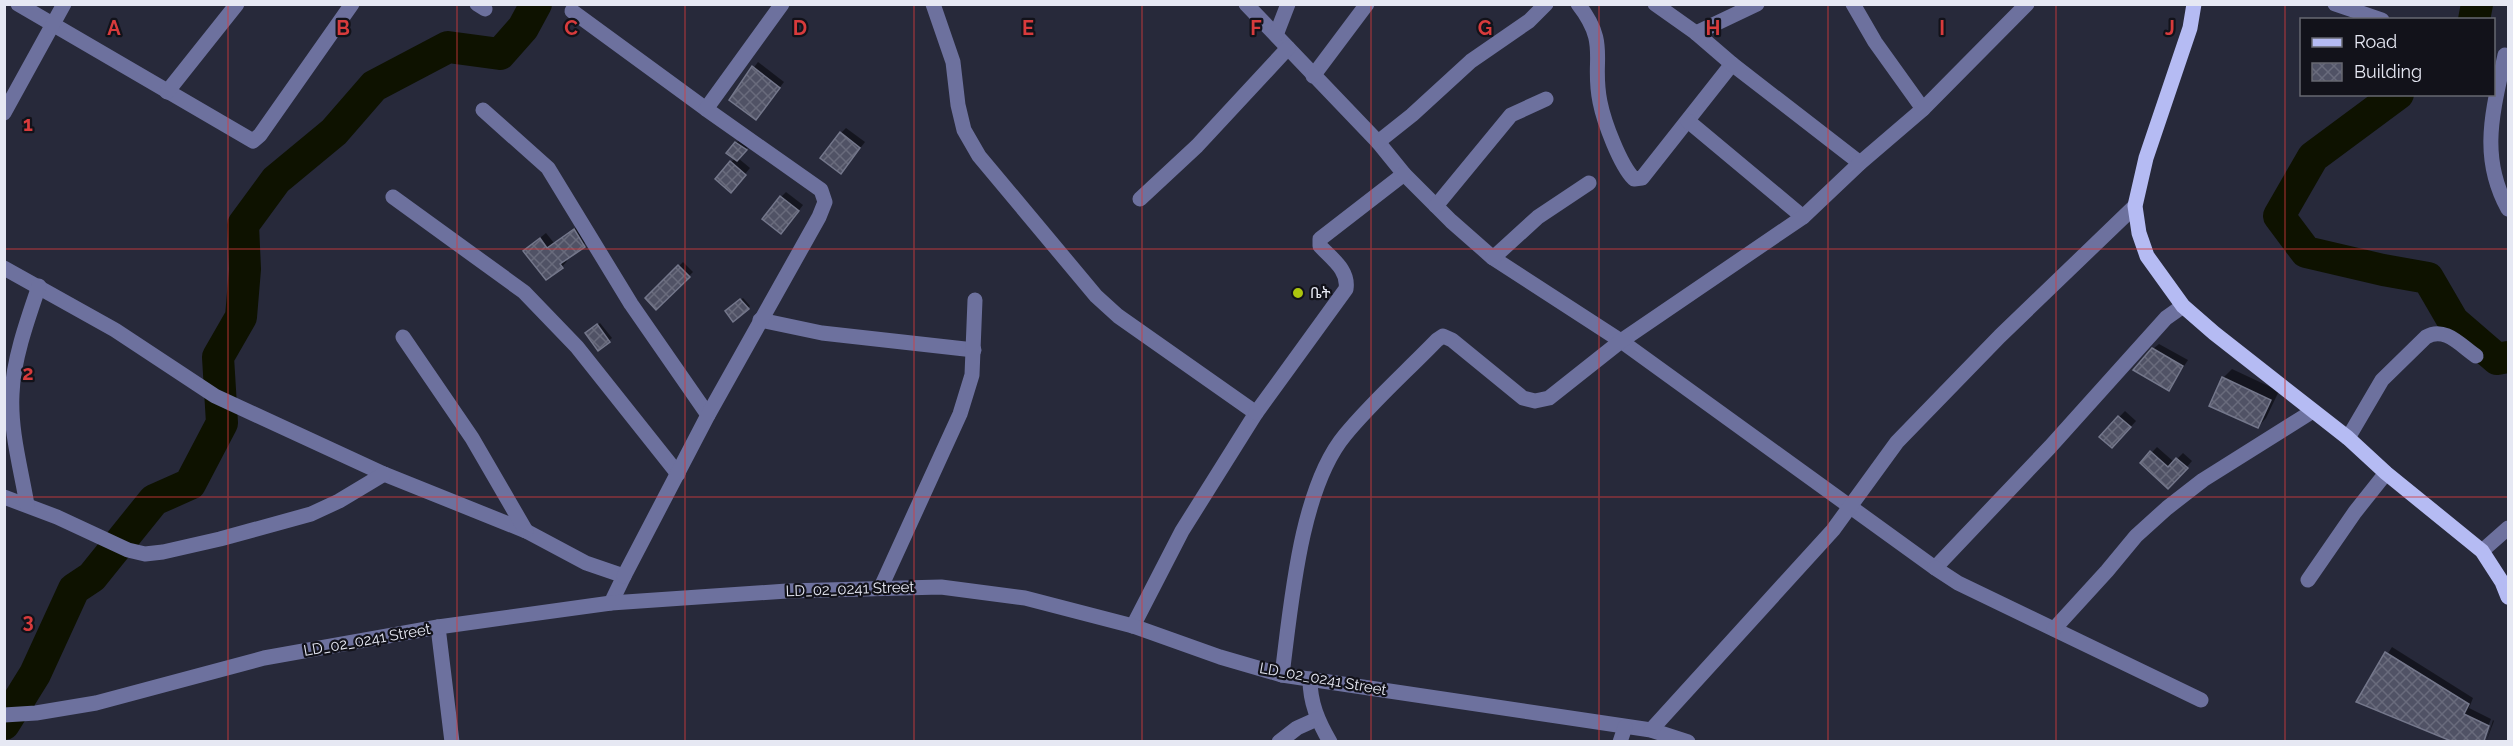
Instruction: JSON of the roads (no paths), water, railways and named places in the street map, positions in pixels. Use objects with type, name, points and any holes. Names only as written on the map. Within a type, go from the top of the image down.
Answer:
[{"type":"main road","points":[[2194,4],[2190,28],[2146,158],[2135,206],[2139,233],[2147,256],[2183,306],[2348,438],[2386,473],[2482,551],[2502,582],[2508,597]]},
{"type":"street","points":[[18,4],[250,140],[256,141],[352,4]]},
{"type":"street","points":[[4,113],[64,4]]},
{"type":"street","points":[[167,92],[237,4]]},
{"type":"street","points":[[706,109],[782,4]]},
{"type":"street","points":[[933,4],[953,62],[958,105],[964,130],[979,156],[1096,296],[1110,309],[1256,413]]},
{"type":"street","points":[[1246,4],[1378,142],[1404,174],[1493,258],[1622,341],[1935,568],[1959,583],[2201,700]]},
{"type":"street","points":[[1276,35],[1288,4]]},
{"type":"street","points":[[1313,76],[1367,4]]},
{"type":"street","points":[[1378,142],[1412,115],[1471,61],[1528,21],[1546,4]]},
{"type":"street","points":[[1578,4],[1597,34],[1600,102],[1613,141],[1634,179],[1642,178],[1732,64]]},
{"type":"street","points":[[1655,4],[1696,33],[1732,64],[1860,163]]},
{"type":"street","points":[[1696,33],[1757,4]]},
{"type":"street","points":[[1853,4],[1875,42],[1923,109]]},
{"type":"street","points":[[1282,675],[1293,584],[1309,510],[1330,459],[1344,436],[1437,340],[1443,336],[1452,340],[1523,398],[1535,401],[1549,398],[1622,341],[1803,217],[1860,163],[1923,109],[2027,4]]},
{"type":"street","points":[[2335,4],[2361,9],[2378,18]]},
{"type":"street","points":[[572,10],[821,190],[825,202],[819,217],[708,415],[611,603]]},
{"type":"street","points":[[1140,199],[1197,146],[1288,48]]},
{"type":"street","points":[[2502,52],[2492,118],[2490,163],[2508,209]]},
{"type":"street","points":[[1436,206],[1511,116],[1546,99]]},
{"type":"street","points":[[483,111],[548,168],[631,304],[708,415]]},
{"type":"street","points":[[1688,121],[1803,217]]},
{"type":"street","points":[[1133,626],[1182,531],[1256,413],[1347,289],[1348,280],[1344,271],[1320,246],[1320,239],[1404,174]]},
{"type":"street","points":[[1493,258],[1538,217],[1589,183]]},
{"type":"street","points":[[393,197],[524,292],[577,347],[624,410],[678,474]]},
{"type":"street","points":[[1650,730],[1833,530],[1897,442],[2000,336],[2135,206]]},
{"type":"street","points":[[4,268],[115,330],[215,396],[384,474],[526,531],[586,563],[624,576]]},
{"type":"street","points":[[27,505],[15,434],[12,393],[28,317],[39,286]]},
{"type":"street","points":[[881,588],[960,414],[972,375],[975,300]]},
{"type":"street","points":[[1935,568],[2050,447],[2166,318],[2183,306]]},
{"type":"street","points":[[760,320],[822,333],[974,350]]},
{"type":"street","points":[[2348,438],[2382,380],[2426,337],[2434,332],[2443,332],[2476,356]]},
{"type":"street","points":[[403,337],[472,438],[526,531]]},
{"type":"street","points":[[2054,629],[2108,571],[2136,536],[2168,508],[2203,480],[2313,411]]},
{"type":"street","points":[[2308,580],[2355,512],[2386,473]]},
{"type":"street","points":[[4,497],[57,517],[128,550],[145,554],[163,552],[311,514],[339,501],[384,474]]},
{"type":"street","points":[[2482,551],[2508,528]]},
{"type":"street","name":"LD_02_0241 Street","points":[[4,715],[36,713],[96,703],[264,658],[438,627],[611,603],[787,591],[941,587],[1025,598],[1133,626],[1220,657],[1282,675],[1623,734],[1650,730],[1688,741]]},
{"type":"street","points":[[438,627],[452,741]]},
{"type":"street","points":[[1310,680],[1310,696],[1317,719],[1330,741]]},
{"type":"street","points":[[1279,741],[1297,728],[1317,719]]},
{"type":"waterway","points":[[4,724],[35,674],[74,589],[92,577],[154,500],[190,484],[222,423],[218,357],[241,317],[245,269],[243,225],[276,180],[334,132],[374,86],[448,47],[500,54],[523,28],[536,4]]},
{"type":"waterway","points":[[2474,18],[2477,4]]},
{"type":"waterway","points":[[2395,96],[2313,157],[2279,216],[2306,252],[2428,278],[2453,321],[2497,359],[2508,357]]},
{"type":"place","name":"ቤት","points":[[1298,293]]}]
